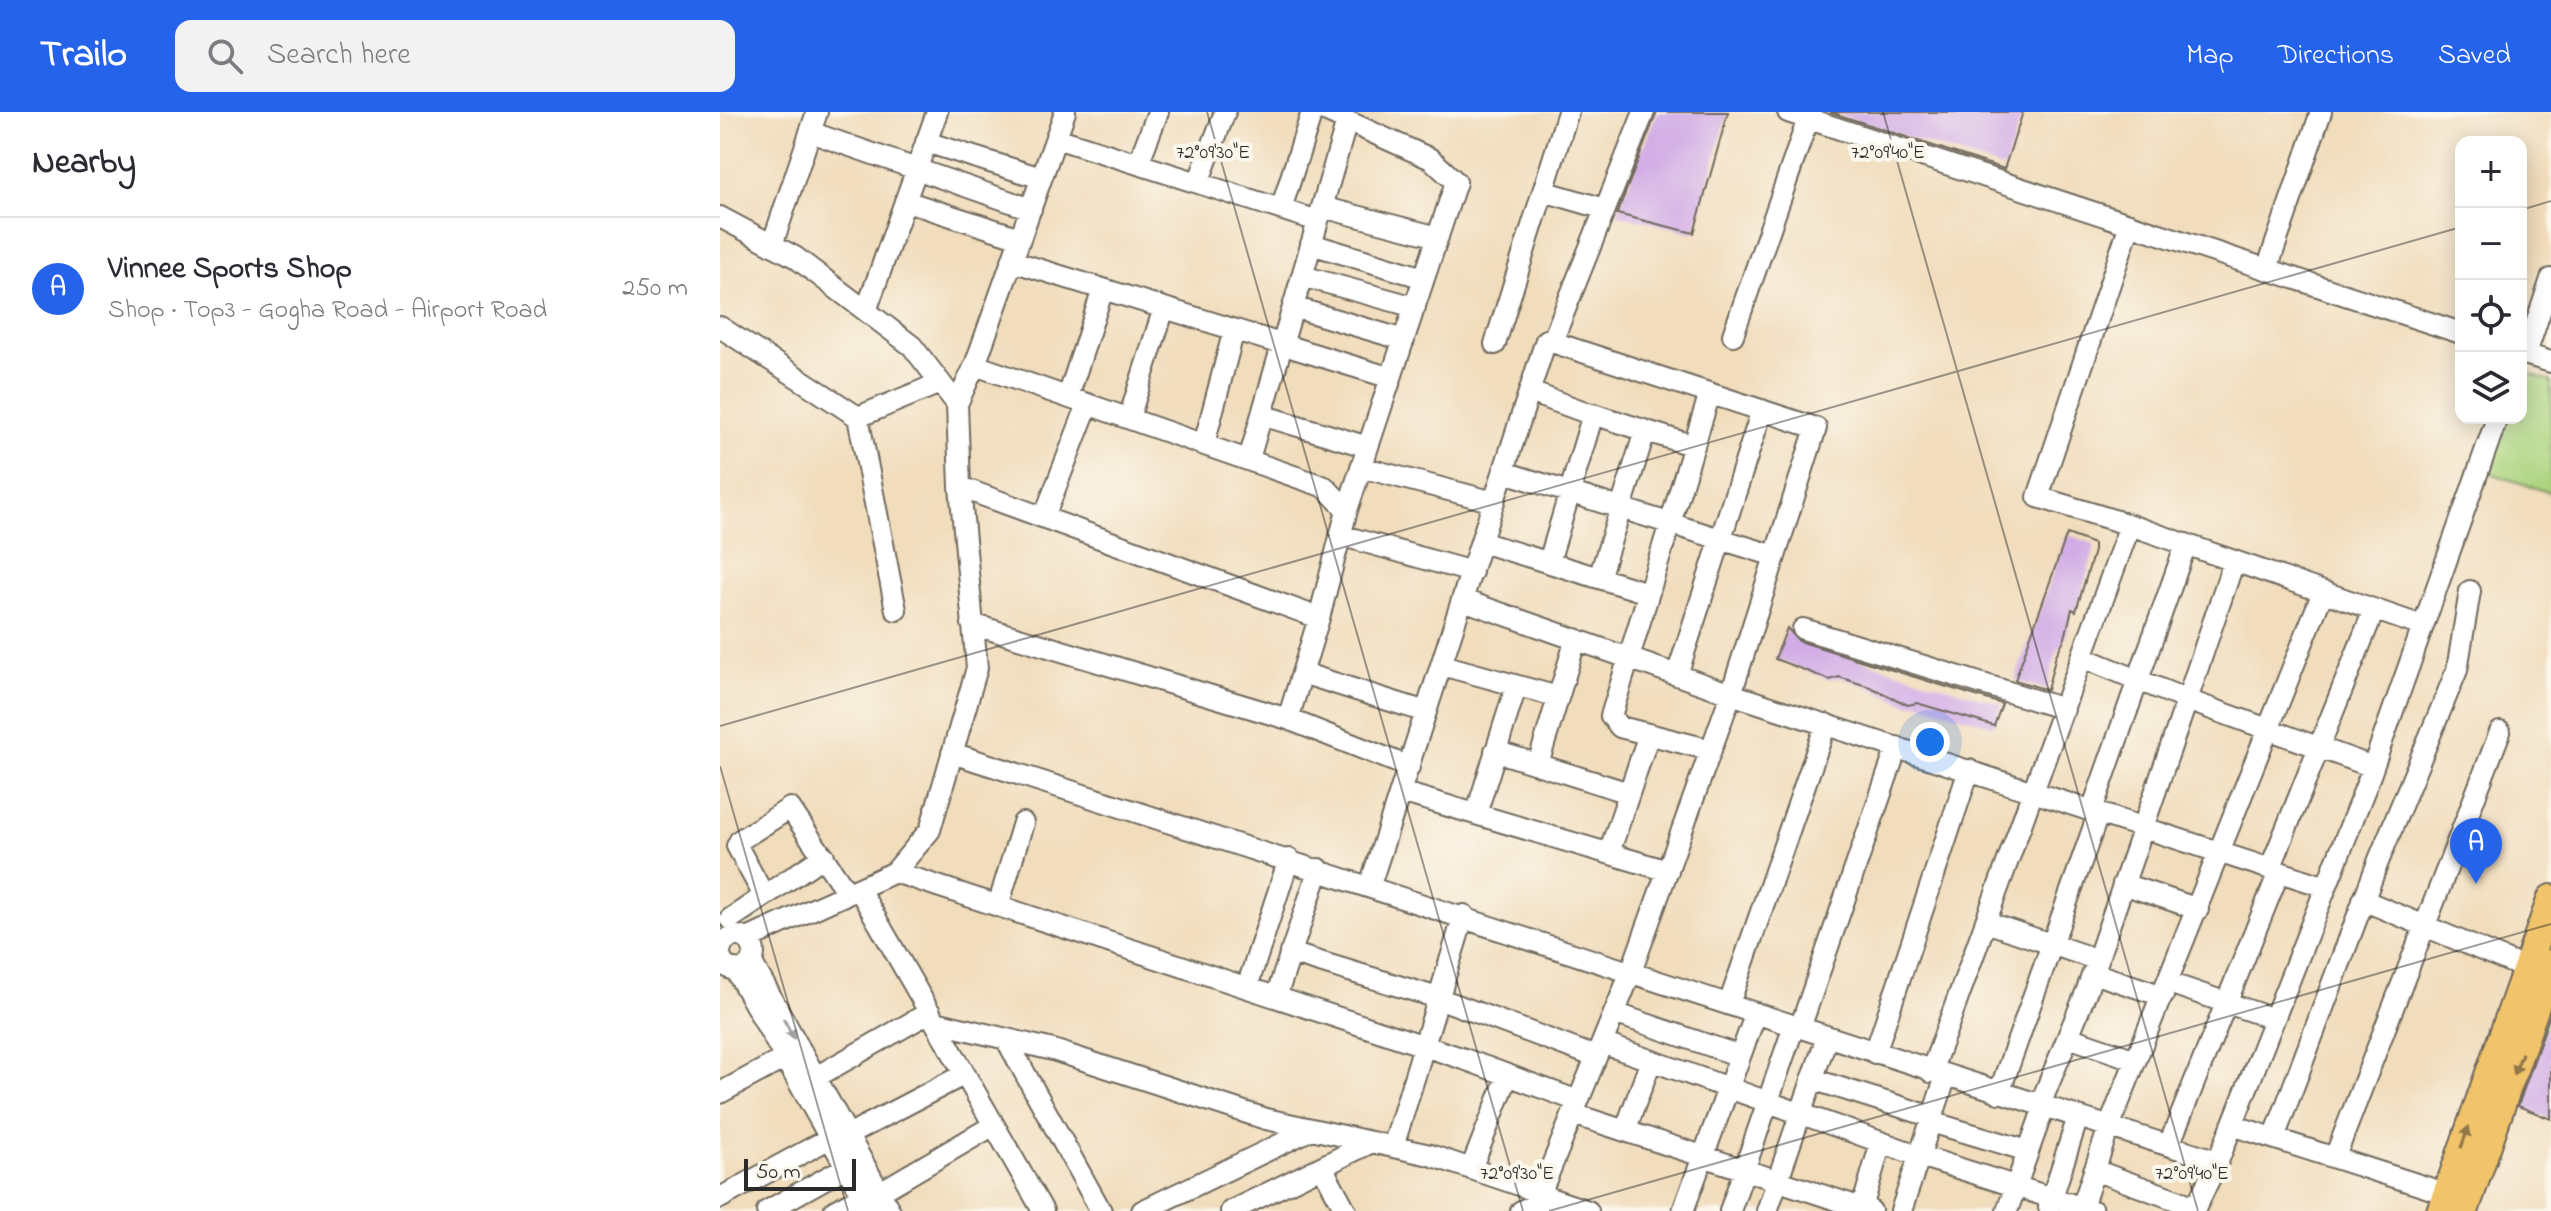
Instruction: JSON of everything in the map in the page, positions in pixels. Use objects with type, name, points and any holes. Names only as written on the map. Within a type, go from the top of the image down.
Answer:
[{"type":"main road","points":[[2454,1204],[2539,966],[2548,915]]},
{"type":"street","points":[[772,245],[817,112]]},
{"type":"street","points":[[866,311],[937,112]]},
{"type":"street","points":[[1138,164],[1158,112]]},
{"type":"street","points":[[1198,183],[1225,112]]},
{"type":"street","points":[[1281,209],[1312,112]]},
{"type":"street","points":[[1288,719],[1347,510],[1456,182],[1431,159],[1327,112]]},
{"type":"street","points":[[1495,344],[1568,112]]},
{"type":"street","points":[[1552,342],[1644,112]]},
{"type":"street","points":[[1788,112],[2455,331]]},
{"type":"street","points":[[2267,269],[2321,112]]},
{"type":"street","points":[[732,947],[895,872],[930,830],[977,668],[960,487],[957,404],[975,365],[1031,209],[1056,138],[1060,113]]},
{"type":"street","points":[[1733,335],[1808,119]]},
{"type":"street","points":[[1249,459],[1347,121]]},
{"type":"street","points":[[810,132],[1031,209]]},
{"type":"street","points":[[1056,138],[1281,209],[1438,237]]},
{"type":"street","points":[[926,142],[1041,178]]},
{"type":"street","points":[[1543,191],[1605,209]]},
{"type":"street","points":[[905,201],[1020,238]]},
{"type":"street","points":[[720,217],[795,257],[912,346],[957,404]]},
{"type":"street","points":[[2130,224],[2038,497],[2130,525],[2422,626]]},
{"type":"street","points":[[1311,244],[1424,278]]},
{"type":"street","points":[[1012,261],[1391,378]]},
{"type":"street","points":[[1302,276],[1415,307]]},
{"type":"street","points":[[2523,352],[2551,279]]},
{"type":"street","points":[[1044,517],[1078,401],[1103,289]]},
{"type":"street","points":[[1293,307],[1404,340]]},
{"type":"street","points":[[1129,418],[1164,308]]},
{"type":"street","points":[[720,327],[858,417],[896,610]]},
{"type":"street","points":[[1204,444],[1234,330]]},
{"type":"street","points":[[1370,885],[1546,340],[1816,428],[1731,694],[1631,972],[1576,1108],[1545,1203]]},
{"type":"street","points":[[2527,354],[2551,362]]},
{"type":"street","points":[[975,365],[1325,487],[1347,510]]},
{"type":"street","points":[[858,417],[940,383]]},
{"type":"street","points":[[1530,392],[1694,446]]},
{"type":"street","points":[[1710,393],[1611,720],[1620,727],[1711,750]]},
{"type":"street","points":[[1677,675],[1762,410]]},
{"type":"street","points":[[1262,415],[1368,447]]},
{"type":"street","points":[[1549,562],[1593,415]]},
{"type":"street","points":[[2094,1170],[2195,1209],[2218,1161],[2373,767],[2495,424]]},
{"type":"street","points":[[1599,578],[1645,431]]},
{"type":"street","points":[[1361,467],[1494,502]]},
{"type":"street","points":[[1504,472],[1775,556]]},
{"type":"street","points":[[960,487],[1319,618]]},
{"type":"street","points":[[1901,1211],[1932,1120],[1939,1074],[1986,922],[2130,525]]},
{"type":"street","points":[[1340,535],[1472,572]]},
{"type":"street","points":[[1481,542],[1648,593]]},
{"type":"street","points":[[1999,1093],[2055,944],[2096,811],[2186,544]]},
{"type":"street","points":[[2007,1211],[2042,1106],[2096,966],[2234,561]]},
{"type":"street","points":[[2274,1138],[2363,900],[2457,670],[2470,591]]},
{"type":"street","points":[[1290,953],[1599,1050],[1651,1061],[1920,1156],[2016,1186],[2050,1204],[2088,1209],[2094,1170],[2109,1127],[2323,592]]},
{"type":"street","points":[[1463,600],[1731,694],[2326,887]]},
{"type":"street","points":[[2169,1145],[2228,1003],[2320,748],[2374,610]]},
{"type":"street","points":[[972,624],[1288,719],[1409,767]]},
{"type":"street","points":[[1803,629],[2064,709]]},
{"type":"street","points":[[1538,764],[1576,639]]},
{"type":"street","points":[[2082,657],[2187,700],[2373,767]]},
{"type":"street","points":[[1442,665],[1558,697]]},
{"type":"street","points":[[1302,673],[1426,712]]},
{"type":"street","points":[[1476,814],[1516,687]]},
{"type":"street","points":[[1729,1004],[1826,724]]},
{"type":"street","points":[[2335,1157],[2500,732]]},
{"type":"street","points":[[1609,853],[1649,734]]},
{"type":"street","points":[[1730,1211],[1897,747]]},
{"type":"street","points":[[1495,751],[1629,793]]},
{"type":"street","points":[[952,753],[1464,915],[1939,1074],[2218,1161]]},
{"type":"street","points":[[1875,1053],[1969,770]]},
{"type":"street","points":[[1401,792],[1668,871]]},
{"type":"street","points":[[764,896],[737,846],[740,840],[786,808],[794,810],[824,856],[853,892],[932,1017],[1043,1211]]},
{"type":"street","points":[[998,906],[1023,823]]},
{"type":"street","points":[[732,947],[764,896],[824,856]]},
{"type":"street","points":[[1247,987],[1289,859]]},
{"type":"street","points":[[1276,997],[1319,869]]},
{"type":"street","points":[[895,872],[1424,1045],[1508,1075],[1625,1131],[1866,1209],[1881,1142]]},
{"type":"street","points":[[2123,884],[2198,909]]},
{"type":"street","points":[[2363,900],[2425,927],[2539,966]]},
{"type":"street","points":[[720,901],[732,947],[785,1058],[839,1136],[846,1167],[871,1200],[890,1211]]},
{"type":"street","points":[[1393,1147],[1464,915]]},
{"type":"street","points":[[1986,922],[2055,944],[2096,966],[2274,1019]]},
{"type":"street","points":[[732,947],[816,1077],[839,1136],[871,1200]]},
{"type":"street","points":[[1614,1013],[1740,1056]]},
{"type":"street","points":[[1683,1211],[1756,1013]]},
{"type":"street","points":[[816,1077],[932,1017],[1053,1050],[1266,1119],[1393,1147],[1471,1169],[1545,1203],[1588,1211]]},
{"type":"street","points":[[1767,1211],[1827,1037]]},
{"type":"street","points":[[2068,1037],[2136,1060]]},
{"type":"street","points":[[1006,1039],[1101,1211]]},
{"type":"street","points":[[720,1093],[785,1058]]},
{"type":"street","points":[[1625,1131],[1651,1061]]},
{"type":"street","points":[[728,1211],[720,1198],[965,1074]]},
{"type":"street","points":[[1471,1169],[1508,1075]]},
{"type":"street","points":[[1812,1079],[2028,1151]]},
{"type":"street","points":[[2050,1204],[2078,1117]]},
{"type":"street","points":[[834,1211],[871,1200],[994,1125]]},
{"type":"street","points":[[2232,1125],[2335,1157],[2454,1204]]},
{"type":"street","points":[[1142,1211],[1312,1129]]},
{"type":"street","points":[[1231,1211],[1372,1142]]},
{"type":"street","points":[[767,1211],[846,1167]]},
{"type":"street","points":[[1322,1167],[1346,1211]]},
{"type":"street","points":[[1521,1211],[1545,1203]]},
{"type":"green space","points":[[2527,373],[2551,381],[2551,493],[2478,469],[2495,424],[2527,424]]},
{"type":"building","points":[[1657,112],[1728,112],[1694,233],[1617,214]]},
{"type":"building","points":[[1830,112],[2023,112],[2004,169]]},
{"type":"building","points":[[2067,534],[2094,544],[2094,551],[2076,611],[2072,609],[2065,638],[2056,655],[2047,690],[2015,680]]},
{"type":"building","points":[[1787,628],[1799,641],[2002,704],[1994,726],[1917,703],[1908,705],[1870,687],[1839,677],[1830,680],[1775,659]]},
{"type":"building","points":[[2551,1012],[2551,1119],[2518,1106]]},
{"type":"place","name":"Vinnee Sports Shop","points":[[2476,884]]}]
